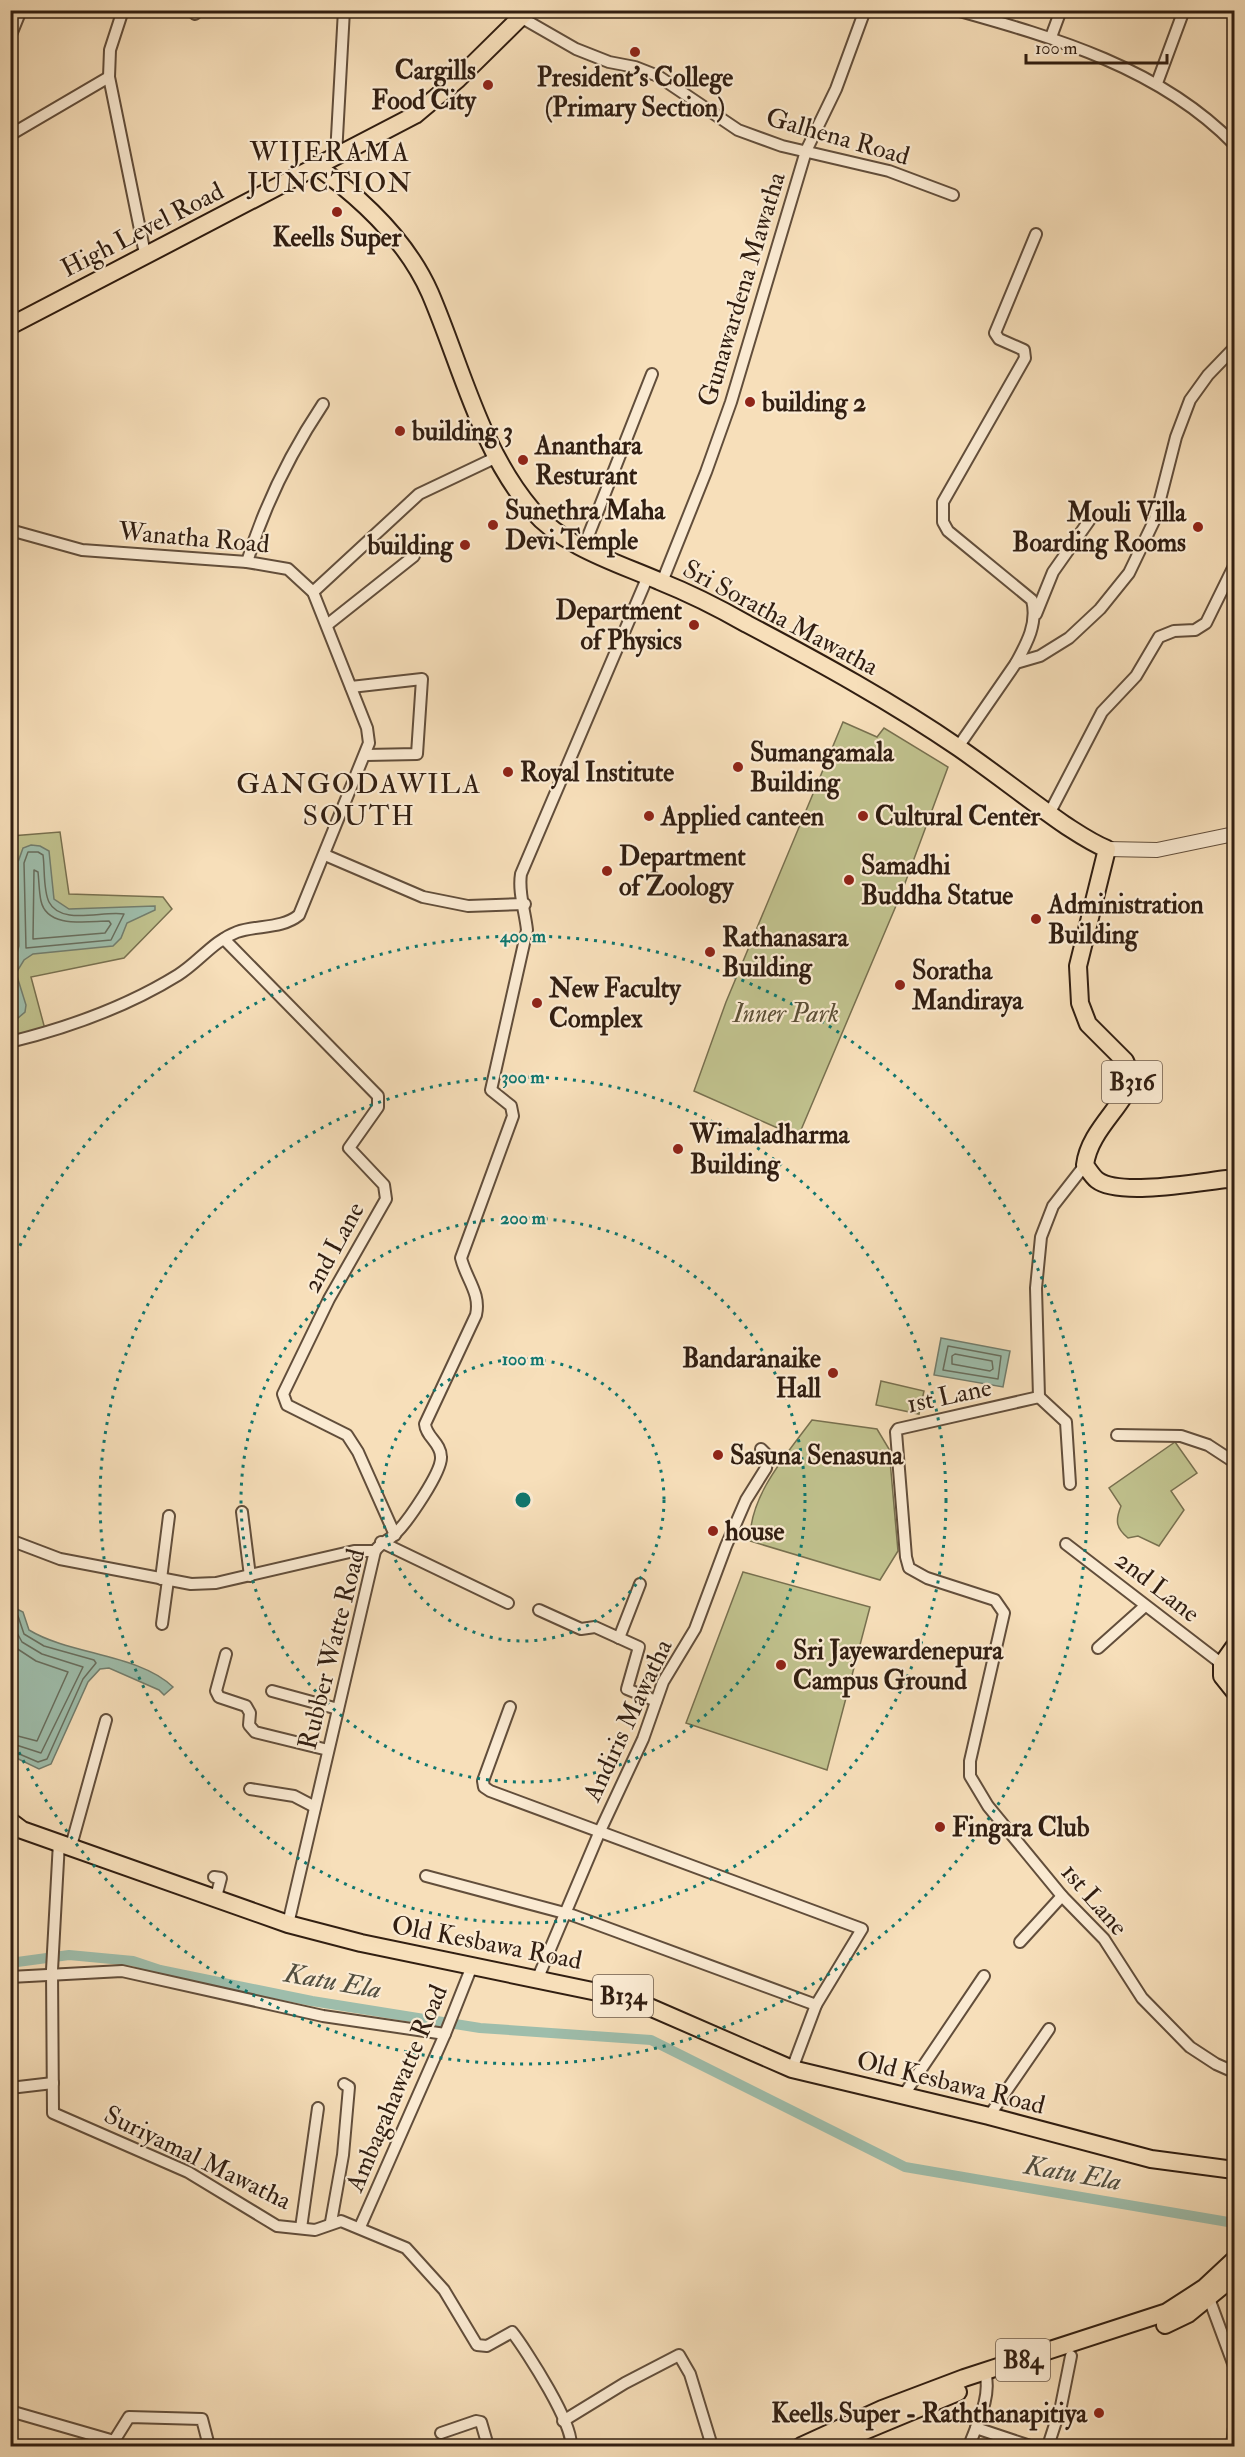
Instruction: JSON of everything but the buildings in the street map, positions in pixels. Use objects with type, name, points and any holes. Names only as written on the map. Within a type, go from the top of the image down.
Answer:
[{"type":"main road","name":"High Level Road","points":[[10,326],[145,254],[243,206],[315,165],[380,135],[421,110],[525,14]]},
{"type":"main road","name":"Sri Soratha Mawatha","points":[[336,155],[344,186]]},
{"type":"main road","name":"Sri Soratha Mawatha","points":[[315,165],[344,186],[404,249],[429,291],[465,384],[497,457],[531,509],[554,531],[584,549],[655,579],[746,623],[856,684],[958,747],[1048,813],[1096,845],[1107,849]]},
{"type":"main road","name":"B316","points":[[1085,1165],[1086,1152],[1092,1141],[1133,1080],[1125,1061],[1088,1024],[1080,1002],[1078,966],[1107,849]]},
{"type":"main road","points":[[1085,1165],[1097,1180],[1113,1186],[1152,1187],[1227,1179],[1234,1181]]},
{"type":"main road","points":[[1234,1647],[1222,1664],[1222,1676],[1234,1691]]},
{"type":"main road","name":"Old Kesbawa Road","points":[[10,1821],[22,1830],[288,1923],[361,1943],[631,1999],[792,2069],[989,2116],[1151,2159],[1234,2170]]},
{"type":"main road","name":"B84","points":[[828,2446],[986,2378],[1167,2313],[1207,2293],[1234,2260]]},
{"type":"main road","name":"B84","points":[[801,2446],[882,2409],[1071,2356],[1172,2322],[1207,2293],[1234,2275]]},
{"type":"street","points":[[10,37],[21,10]]},
{"type":"street","points":[[123,10],[110,50],[109,77],[145,254]]},
{"type":"street","points":[[336,155],[344,10]]},
{"type":"street","name":"Gunawardena Mawatha","points":[[655,579],[700,489],[730,402],[806,151],[836,89],[864,10]]},
{"type":"street","points":[[956,10],[1051,37],[1157,83],[1213,122],[1234,144]]},
{"type":"street","points":[[1051,37],[1061,10]]},
{"type":"street","points":[[1157,83],[1184,10]]},
{"type":"street","name":"Galhena Road","points":[[525,14],[576,49],[609,62],[634,67],[658,76],[738,130],[782,146],[889,171],[953,195]]},
{"type":"street","points":[[10,135],[109,77]]},
{"type":"street","points":[[1035,614],[1032,600],[948,531],[943,522],[944,501],[955,477],[1025,358],[1024,350],[999,339],[995,333],[1036,234]]},
{"type":"street","points":[[1016,663],[1040,656],[1069,638],[1100,609],[1129,573],[1155,519],[1176,437],[1190,400],[1208,375],[1234,348]]},
{"type":"street","points":[[584,549],[652,374]]},
{"type":"street","points":[[247,562],[254,539],[298,444],[323,404]]},
{"type":"street","points":[[313,592],[419,494],[497,457]]},
{"type":"street","points":[[958,747],[1016,663],[1028,641],[1035,614],[1053,572],[1091,518]]},
{"type":"street","name":"Wanatha Road","points":[[10,530],[82,550],[247,562],[288,569],[313,592],[368,728],[369,743],[325,855],[299,915],[292,921],[237,932],[210,947],[179,974],[127,1001],[46,1033],[10,1042]]},
{"type":"street","points":[[327,626],[414,556]]},
{"type":"street","points":[[1048,813],[1102,712],[1136,676],[1159,637],[1174,631],[1195,630],[1206,623],[1234,566]]},
{"type":"street","name":"Rubber Watte Road","points":[[288,1923],[378,1547],[395,1534],[437,1473],[441,1457],[437,1444],[426,1432],[425,1424],[477,1309],[476,1295],[465,1274],[461,1258],[513,1116],[512,1106],[491,1090],[527,930],[525,904],[519,888],[521,874],[655,579]]},
{"type":"street","points":[[351,687],[422,679],[417,754],[366,755]]},
{"type":"street","points":[[1107,849],[1157,850],[1234,834]]},
{"type":"street","points":[[325,855],[423,897],[468,906],[525,904]]},
{"type":"street","name":"2nd Lane","points":[[224,939],[378,1096],[378,1107],[349,1148],[384,1185],[386,1199],[329,1299],[283,1394],[287,1405],[347,1435],[358,1452],[395,1534]]},
{"type":"street","points":[[1070,1484],[1066,1422],[1039,1397],[1041,1394],[1036,1288],[1041,1236],[1053,1206],[1085,1165]]},
{"type":"street","name":"1st Lane","points":[[1039,1397],[1036,1400],[898,1429],[895,1436],[909,1568],[927,1578],[995,1600],[1004,1613],[970,1761],[970,1776],[994,1814],[1062,1896],[1104,1939],[1150,2006],[1190,2047],[1234,2073]]},
{"type":"street","points":[[1117,1435],[1181,1436],[1208,1445],[1234,1462]]},
{"type":"street","name":"Andiris Mawatha","points":[[537,1980],[600,1832],[644,1739],[656,1701],[673,1664],[695,1629],[746,1500],[766,1468],[768,1456],[761,1449]]},
{"type":"street","points":[[242,1512],[250,1576]]},
{"type":"street","points":[[162,1624],[169,1516]]},
{"type":"street","points":[[10,1540],[60,1560],[191,1584],[250,1576],[378,1547],[508,1603]]},
{"type":"street","name":"2nd Lane","points":[[1066,1544],[1222,1664]]},
{"type":"street","points":[[619,1638],[640,1584]]},
{"type":"street","points":[[1098,1647],[1145,1606]]},
{"type":"street","points":[[539,1610],[581,1629],[595,1627],[639,1647],[627,1689],[656,1701]]},
{"type":"street","points":[[226,1654],[216,1691],[219,1697],[246,1706],[250,1713],[249,1725],[255,1732],[328,1750]]},
{"type":"street","points":[[272,1691],[338,1709]]},
{"type":"street","points":[[510,1707],[483,1781],[484,1787],[862,1929],[816,2005],[792,2069]]},
{"type":"street","name":"Suriyamal Mawatha","points":[[106,1720],[65,1844],[53,1947],[53,2113],[188,2172],[277,2226],[315,2230],[341,2221],[406,2248],[444,2290],[477,2345],[487,2346],[512,2332],[549,2388],[563,2421],[571,2432],[570,2446]]},
{"type":"street","points":[[250,1790],[294,1796],[315,1807]]},
{"type":"street","points":[[426,1876],[565,1914],[816,2005]]},
{"type":"street","points":[[214,1877],[221,1878],[216,1897]]},
{"type":"street","points":[[1020,1942],[1062,1896]]},
{"type":"street","name":"Ambagahawatte Road","points":[[360,2227],[445,2034],[472,1966]]},
{"type":"street","points":[[10,1977],[52,1971],[122,1971],[323,2016],[445,2034]]},
{"type":"street","points":[[903,2096],[984,1976]]},
{"type":"street","points":[[989,2116],[1049,2029]]},
{"type":"street","points":[[10,2088],[53,2083]]},
{"type":"street","points":[[331,2223],[342,2155],[349,2087],[344,2084]]},
{"type":"street","points":[[301,2228],[318,2108]]},
{"type":"street","points":[[1207,2293],[1234,2366]]},
{"type":"street","points":[[563,2421],[625,2383],[679,2355],[690,2374],[712,2446]]},
{"type":"street","points":[[1048,2446],[1061,2406],[1071,2356]]},
{"type":"street","points":[[969,2446],[976,2428],[986,2378]]},
{"type":"street","points":[[10,2412],[114,2441],[129,2417],[202,2419],[208,2446]]},
{"type":"street","points":[[441,2433],[476,2421],[481,2422],[488,2446]]},
{"type":"street","points":[[1232,2446],[1234,2427]]},
{"type":"street","points":[[976,2428],[1029,2446]]},
{"type":"green space","name":"Inner Park","points":[[843,722],[877,737],[884,728],[948,767],[901,894],[798,1137],[694,1091],[726,1002]]},
{"type":"green space","points":[[60,832],[69,894],[163,897],[172,909],[124,958],[31,977],[46,1033],[11,1042],[11,836]]},
{"type":"green space","points":[[881,1381],[924,1391],[919,1414],[876,1405]]},
{"type":"green space","name":"Sri Jayewardenepura Campus Ground","points":[[812,1420],[877,1429],[889,1449],[898,1551],[880,1580],[750,1541],[751,1524],[762,1492]]},
{"type":"green space","points":[[1175,1442],[1197,1473],[1171,1491],[1184,1510],[1159,1546],[1138,1536],[1128,1538],[1118,1524],[1121,1506],[1109,1488]]},
{"type":"green space","name":"Sri Jayewardenepura Campus Ground","points":[[743,1572],[870,1607],[827,1770],[686,1723]]},
{"type":"water","points":[[31,845],[40,846],[49,851],[54,899],[69,909],[155,906],[155,910],[127,923],[121,938],[113,946],[33,954],[24,960],[16,973],[26,1005],[25,1012],[11,1024],[11,957],[17,953],[19,946],[18,862],[23,848]]},
{"type":"water","points":[[941,1338],[1010,1351],[1003,1387],[934,1375]]},
{"type":"water","points":[[11,1606],[23,1612],[29,1630],[64,1645],[142,1668],[159,1676],[173,1687],[164,1695],[159,1690],[109,1668],[100,1669],[88,1682],[51,1764],[39,1769],[10,1755]]},
{"type":"waterway","name":"Katu Ela","points":[[10,1863],[12,1841]]},
{"type":"waterway","name":"Katu Ela","points":[[10,1963],[69,1955],[133,1961],[160,1970],[312,2001],[480,2028],[651,2040],[905,2167],[1234,2223]]},
{"type":"place","name":"President's College (Primary Section)","points":[[635,52]]},
{"type":"place","name":"Cargills Food City","points":[[488,85]]},
{"type":"place","name":"Keells Super","points":[[337,212]]},
{"type":"place","name":"building 2","points":[[750,402]]},
{"type":"place","name":"building 3","points":[[400,431]]},
{"type":"place","name":"Ananthara Resturant","points":[[523,460]]},
{"type":"place","name":"Sunethra Maha Devi Temple","points":[[493,525]]},
{"type":"place","name":"Mouli Villa Boarding Rooms","points":[[1198,527]]},
{"type":"place","name":"building","points":[[465,545]]},
{"type":"place","name":"Department of Physics","points":[[694,625]]},
{"type":"place","name":"Sumangamala Building","points":[[738,767]]},
{"type":"place","name":"Royal Institute","points":[[508,772]]},
{"type":"place","name":"Applied canteen","points":[[649,816]]},
{"type":"place","name":"Cultural Center","points":[[863,816]]},
{"type":"place","name":"Department of Zoology","points":[[607,871]]},
{"type":"place","name":"Samadhi Buddha Statue","points":[[849,880]]},
{"type":"place","name":"Administration Building","points":[[1036,919]]},
{"type":"place","name":"Rathanasara Building","points":[[710,952]]},
{"type":"place","name":"Soratha Mandiraya","points":[[900,985]]},
{"type":"place","name":"New Faculty Complex","points":[[537,1003]]},
{"type":"place","name":"Wimaladharma Building","points":[[678,1149]]},
{"type":"place","name":"Bandaranaike Hall","points":[[833,1373]]},
{"type":"place","name":"Sasuna Senasuna","points":[[718,1455]]},
{"type":"place","name":"house","points":[[713,1531]]},
{"type":"place","name":"Sri Jayewardenepura Campus Ground","points":[[781,1665]]},
{"type":"place","name":"Fingara Club","points":[[940,1827]]},
{"type":"place","name":"Keells Super - Raththanapitiya","points":[[1099,2413]]},
{"type":"district","name":"WIJERAMA JUNCTION","points":[[330,168]]},
{"type":"district","name":"GANGODAWILA SOUTH","points":[[359,799]]}]
